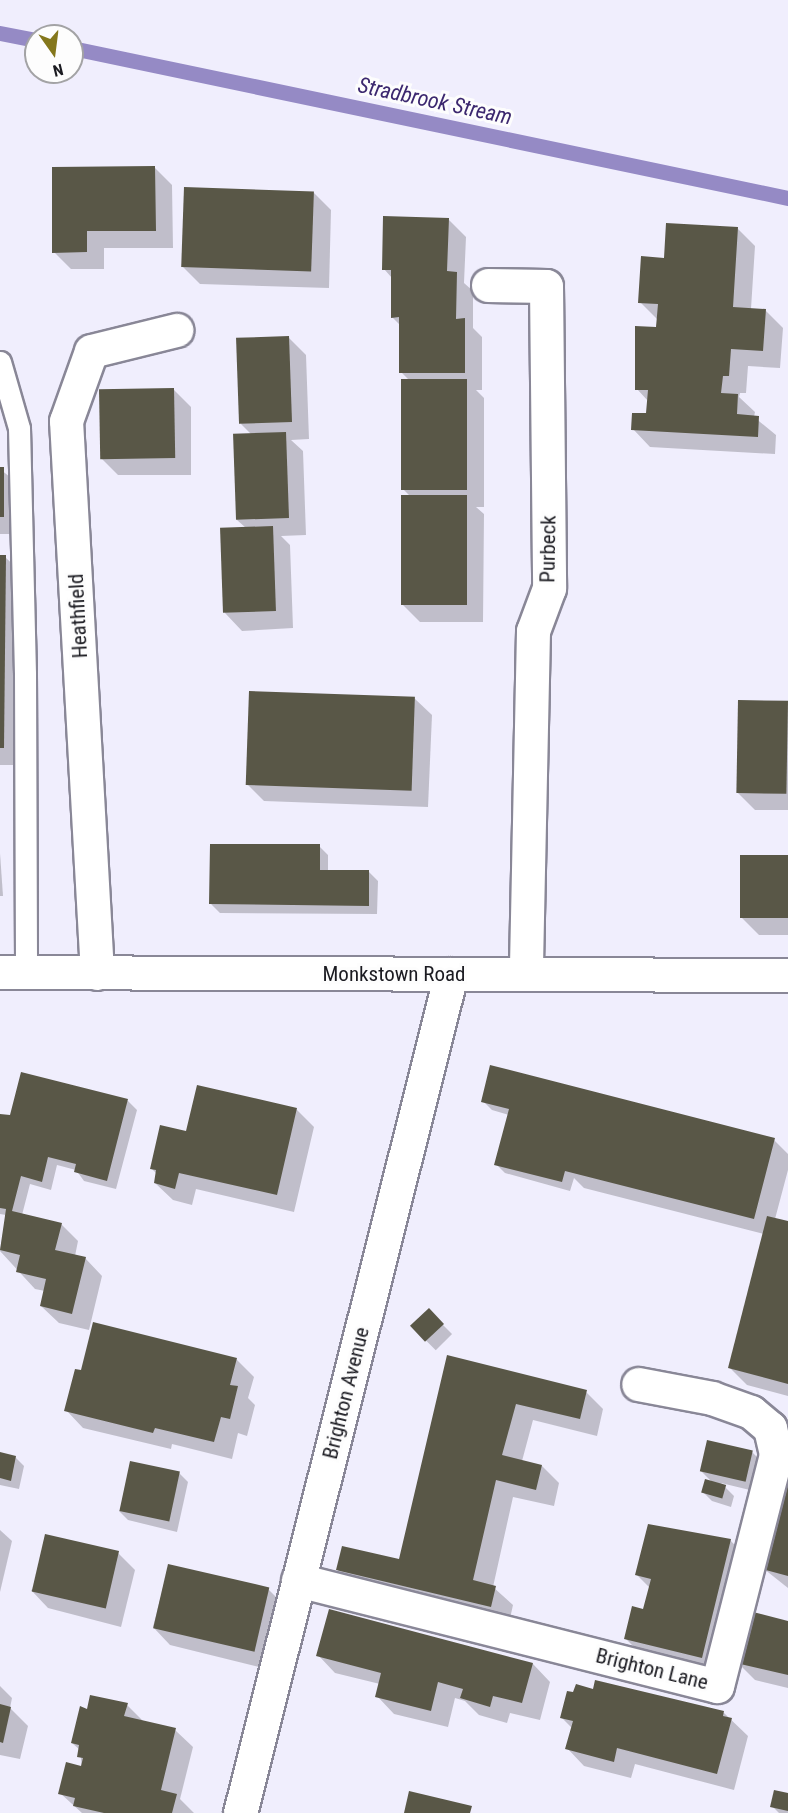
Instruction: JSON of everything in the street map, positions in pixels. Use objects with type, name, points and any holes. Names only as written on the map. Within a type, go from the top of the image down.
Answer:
[{"type":"street","name":"Purbeck","points":[[488,285],[546,286],[549,588],[533,631],[526,974]]},
{"type":"street","name":"Heathfield","points":[[97,972],[66,421],[91,351],[176,330]]},
{"type":"street","name":"Monkstown Road","points":[[13,972],[788,975]]},
{"type":"street","name":"Brighton Avenue","points":[[240,1813],[451,974]]},
{"type":"street","name":"Brighton Lane","points":[[298,1580],[717,1686],[776,1454],[770,1428],[751,1412],[712,1398],[638,1384]]},
{"type":"lane","points":[[0,362],[19,428],[26,673],[13,972]]},
{"type":"building","points":[[155,166],[156,231],[87,231],[87,252],[52,253],[52,167]]},
{"type":"building","points":[[184,187],[314,192],[311,271],[181,267]]},
{"type":"building","points":[[383,216],[449,218],[447,271],[457,272],[456,319],[465,318],[465,373],[399,373],[399,317],[391,318],[391,270],[382,270]]},
{"type":"building","points":[[666,223],[738,227],[733,307],[766,309],[763,351],[731,349],[729,376],[723,376],[721,393],[738,394],[737,414],[759,416],[758,437],[631,430],[632,413],[646,413],[648,390],[635,390],[635,326],[656,327],[658,304],[638,303],[641,256],[664,258]]},
{"type":"building","points":[[289,336],[292,422],[239,424],[236,338]]},
{"type":"building","points":[[401,379],[467,379],[467,490],[401,490]]},
{"type":"building","points":[[174,388],[175,458],[100,459],[99,389]]},
{"type":"building","points":[[286,432],[289,518],[236,520],[233,434]]},
{"type":"building","points":[[0,467],[4,467],[4,517],[0,517]]},
{"type":"building","points":[[401,495],[467,495],[467,605],[401,605]]},
{"type":"building","points":[[273,526],[276,611],[223,613],[220,528]]},
{"type":"building","points":[[0,555],[6,555],[4,748],[0,748]]},
{"type":"building","points":[[249,691],[415,697],[412,791],[246,785]]},
{"type":"building","points":[[738,700],[788,701],[786,794],[736,793]]},
{"type":"building","points":[[210,844],[320,844],[320,870],[369,870],[369,906],[209,904]]},
{"type":"building","points":[[740,855],[788,855],[788,918],[740,918]]},
{"type":"building","points":[[490,1065],[775,1138],[754,1219],[565,1171],[562,1182],[494,1165],[509,1109],[481,1102]]},
{"type":"building","points":[[21,1072],[128,1099],[107,1181],[74,1172],[76,1164],[48,1157],[42,1182],[21,1176],[12,1211],[62,1223],[55,1250],[86,1257],[72,1314],[40,1306],[46,1279],[16,1272],[20,1255],[0,1250],[6,1209],[0,1208],[0,1114],[10,1115]]},
{"type":"building","points":[[197,1085],[297,1108],[277,1195],[179,1173],[175,1189],[154,1183],[156,1170],[150,1169],[160,1125],[186,1131]]},
{"type":"building","points":[[767,1216],[788,1221],[788,1384],[728,1368]]},
{"type":"building","points":[[429,1308],[444,1324],[425,1342],[410,1326]]},
{"type":"building","points":[[93,1322],[237,1358],[230,1385],[238,1386],[230,1419],[221,1417],[214,1442],[155,1428],[153,1433],[64,1411],[75,1369],[81,1370]]},
{"type":"building","points":[[447,1355],[587,1390],[580,1419],[516,1404],[502,1455],[542,1465],[536,1490],[496,1480],[473,1580],[496,1586],[491,1607],[336,1570],[342,1546],[399,1559]]},
{"type":"building","points":[[707,1440],[753,1451],[746,1482],[700,1471]]},
{"type":"building","points":[[0,1452],[16,1456],[11,1481],[0,1478]]},
{"type":"building","points":[[130,1461],[180,1472],[169,1521],[119,1511]]},
{"type":"building","points":[[788,1472],[788,1576],[762,1569]]},
{"type":"building","points":[[705,1479],[726,1485],[722,1499],[701,1492]]},
{"type":"building","points":[[648,1524],[731,1539],[702,1658],[624,1639],[632,1606],[643,1609],[651,1579],[635,1575]]},
{"type":"building","points":[[45,1534],[119,1551],[106,1609],[32,1591]]},
{"type":"building","points":[[168,1564],[269,1587],[254,1652],[153,1628]]},
{"type":"building","points":[[329,1609],[533,1663],[522,1703],[493,1696],[490,1707],[460,1698],[463,1689],[438,1682],[431,1711],[375,1697],[381,1673],[316,1656]]},
{"type":"building","points":[[749,1611],[788,1621],[788,1675],[736,1663]]},
{"type":"building","points":[[595,1680],[724,1711],[723,1716],[732,1718],[717,1774],[617,1748],[614,1762],[565,1749],[573,1721],[560,1718],[567,1691],[573,1692],[576,1684],[593,1689]]},
{"type":"building","points":[[90,1695],[128,1703],[124,1716],[176,1728],[161,1790],[177,1794],[172,1813],[104,1813],[73,1806],[75,1798],[58,1794],[66,1762],[81,1766],[83,1758],[77,1757],[79,1745],[71,1743],[80,1706],[87,1709]]},
{"type":"building","points":[[0,1704],[11,1707],[3,1743],[0,1742]]},
{"type":"building","points":[[774,1790],[788,1793],[788,1811],[770,1807]]},
{"type":"building","points":[[409,1791],[472,1806],[470,1813],[404,1813]]},
{"type":"waterway","name":"Stradbrook Stream","points":[[0,33],[24,38]]},
{"type":"waterway","name":"Stradbrook Stream","points":[[84,51],[788,198]]}]
